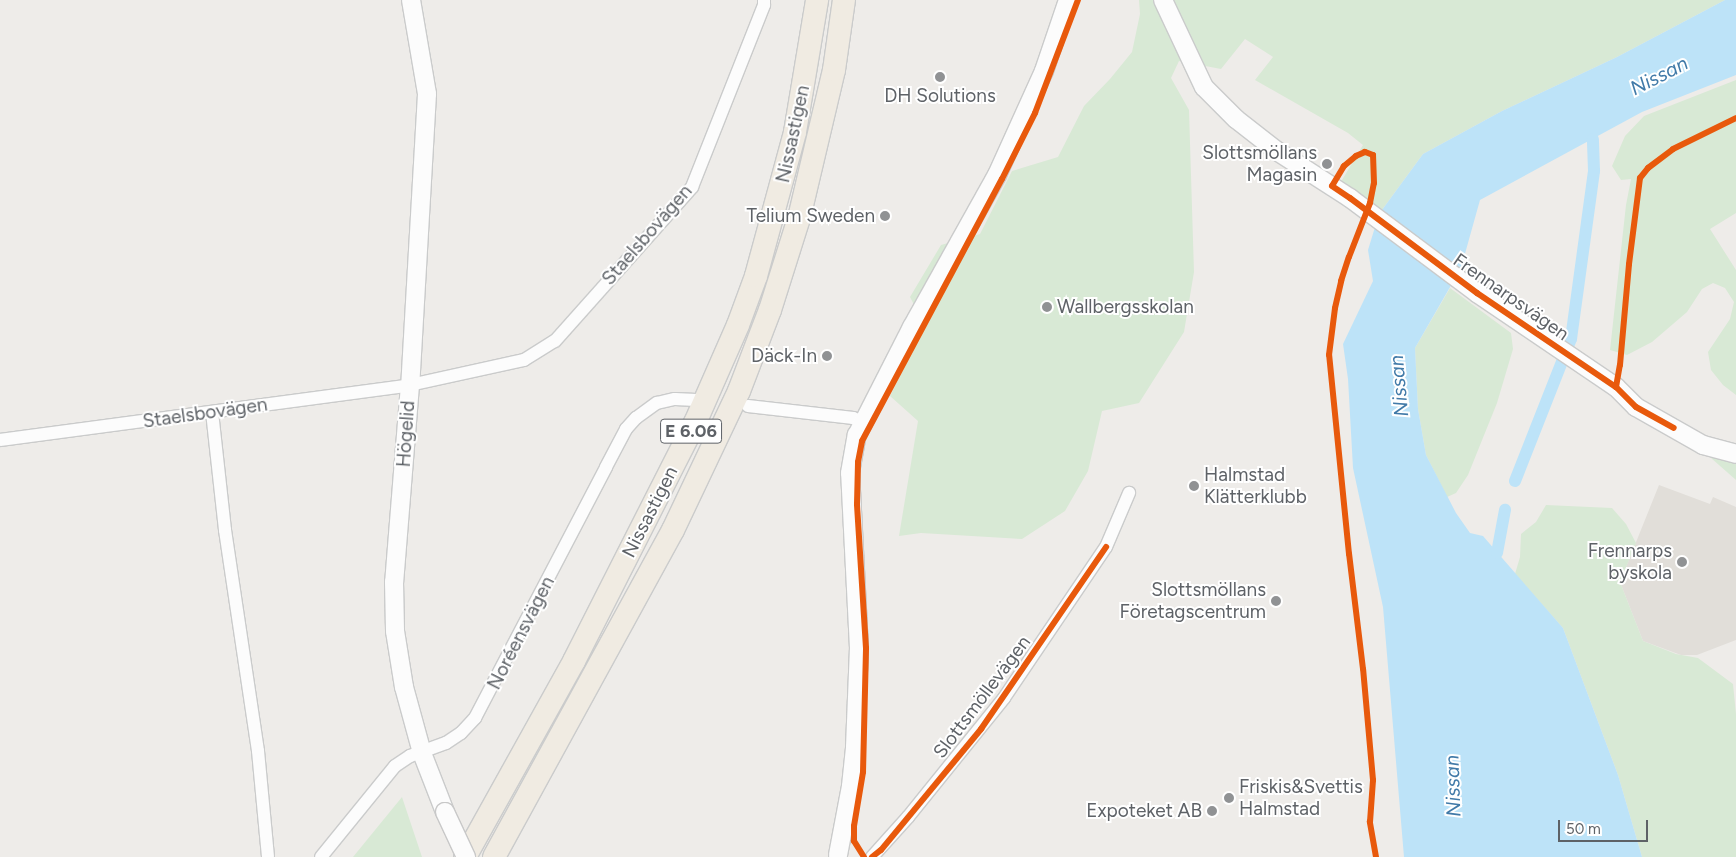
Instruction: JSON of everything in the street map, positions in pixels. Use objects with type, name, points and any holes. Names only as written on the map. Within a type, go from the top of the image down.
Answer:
[{"type":"highway","name":"Nissastigen","points":[[466,857],[574,661],[695,422],[738,326],[758,268],[793,141],[817,0]]},
{"type":"highway","name":"Nissastigen","points":[[494,857],[674,530],[742,382],[770,310],[799,218],[834,70],[844,0]]},
{"type":"street","name":"Högelid","points":[[411,0],[427,94],[410,386],[394,582],[395,631],[404,687],[422,753],[445,812],[466,857]]},
{"type":"street","name":"Staelsbovägen","points":[[0,440],[410,386],[524,360],[555,340],[692,187],[764,5],[764,0]]},
{"type":"street","points":[[838,856],[851,786],[855,747],[859,648],[850,473],[853,451],[862,422],[997,175],[1041,78],[1068,0]]},
{"type":"street","name":"Frennarpsvägen","points":[[1163,0],[1204,87],[1236,119],[1277,151],[1350,198],[1476,293],[1616,387],[1636,406],[1703,445],[1736,454]]},
{"type":"street","name":"Noréensvägen","points":[[321,857],[395,766],[410,756],[446,743],[462,733],[485,704],[626,429],[640,413],[657,403],[674,400],[696,400]]},
{"type":"street","points":[[748,406],[853,418],[862,422]]},
{"type":"street","points":[[212,412],[225,530],[253,720],[268,857]]},
{"type":"street","name":"Slottsmöllevägen","points":[[872,857],[908,817],[1004,698],[1106,547],[1129,493]]},
{"type":"shaded area","name":"Frennarps byskola","points":[[1659,485],[1710,504],[1713,497],[1736,507],[1736,640],[1697,655],[1681,655],[1643,641],[1620,582]]},
{"type":"green space","points":[[1139,0],[1725,0],[1617,57],[1502,111],[1423,154],[1379,214],[1339,185],[1363,145],[1348,133],[1255,80],[1273,57],[1245,39],[1221,69],[1179,61],[1171,78],[1189,110],[1194,272],[1184,332],[1139,403],[1102,411],[1088,471],[1065,511],[1022,539],[921,533],[899,536],[918,421],[890,396],[925,326],[910,297],[941,245],[980,234],[1012,171],[1058,157],[1084,106],[1132,52],[1140,14]]},
{"type":"green space","points":[[1736,80],[1736,213],[1710,229],[1736,270],[1736,395],[1723,385],[1711,370],[1708,352],[1730,319],[1734,302],[1725,288],[1713,283],[1702,289],[1687,312],[1652,342],[1627,355],[1610,350],[1626,205],[1631,179],[1621,180],[1612,166],[1625,136],[1644,116]]},
{"type":"green space","points":[[1450,288],[1511,333],[1513,349],[1497,403],[1468,475],[1456,493],[1447,497],[1426,455],[1418,409],[1415,348]]},
{"type":"green space","points":[[1712,454],[1736,461],[1736,480],[1711,458]]},
{"type":"green space","points":[[1546,505],[1612,508],[1626,524],[1636,543],[1620,582],[1643,641],[1676,654],[1698,658],[1733,684],[1736,714],[1736,857],[1642,857],[1618,775],[1563,628],[1515,574],[1520,557],[1521,534],[1536,522]]},
{"type":"green space","points":[[402,797],[422,857],[353,857]]},
{"type":"water","name":"Nissan","points":[[1725,0],[1736,0],[1736,75],[1642,112],[1480,200],[1461,268],[1415,348],[1418,409],[1426,455],[1456,513],[1470,533],[1483,536],[1563,628],[1618,775],[1642,857],[1404,857],[1383,607],[1353,468],[1348,379],[1343,344],[1373,281],[1368,250],[1379,214],[1423,154],[1502,111],[1617,57]]},
{"type":"waterway","points":[[1515,481],[1571,339],[1594,171],[1593,139]]},
{"type":"waterway","points":[[1497,553],[1505,510]]},
{"type":"cycle path","points":[[864,857],[854,841],[854,826],[863,772],[866,648],[857,504],[858,462],[862,441],[1002,179],[1035,113],[1078,0]]},
{"type":"cycle path","points":[[1616,387],[1640,178],[1648,168],[1673,149],[1736,118]]},
{"type":"cycle path","points":[[1376,857],[1370,822],[1373,780],[1363,669],[1349,554],[1329,355],[1335,308],[1341,281],[1349,257],[1370,203],[1374,183],[1373,155],[1365,152],[1356,156],[1344,166],[1332,186],[1350,198],[1477,293],[1616,387],[1636,407],[1674,428]]},
{"type":"cycle path","points":[[872,857],[881,850],[981,729],[1106,547]]},
{"type":"place","name":"DH Solutions","points":[[940,77]]},
{"type":"place","name":"Slottsmöllans Magasin","points":[[1327,164]]},
{"type":"place","name":"Telium Sweden","points":[[885,216]]},
{"type":"place","name":"Wallbergsskolan","points":[[1047,307]]},
{"type":"place","name":"Däck-In","points":[[827,356]]},
{"type":"place","name":"Halmstad Klätterklubb","points":[[1194,486]]},
{"type":"place","name":"Frennarps byskola","points":[[1682,562]]},
{"type":"place","name":"Slottsmöllans Företagscentrum","points":[[1276,601]]},
{"type":"place","name":"Friskis&Svettis Halmstad","points":[[1229,798]]},
{"type":"place","name":"Expoteket AB","points":[[1212,811]]}]
